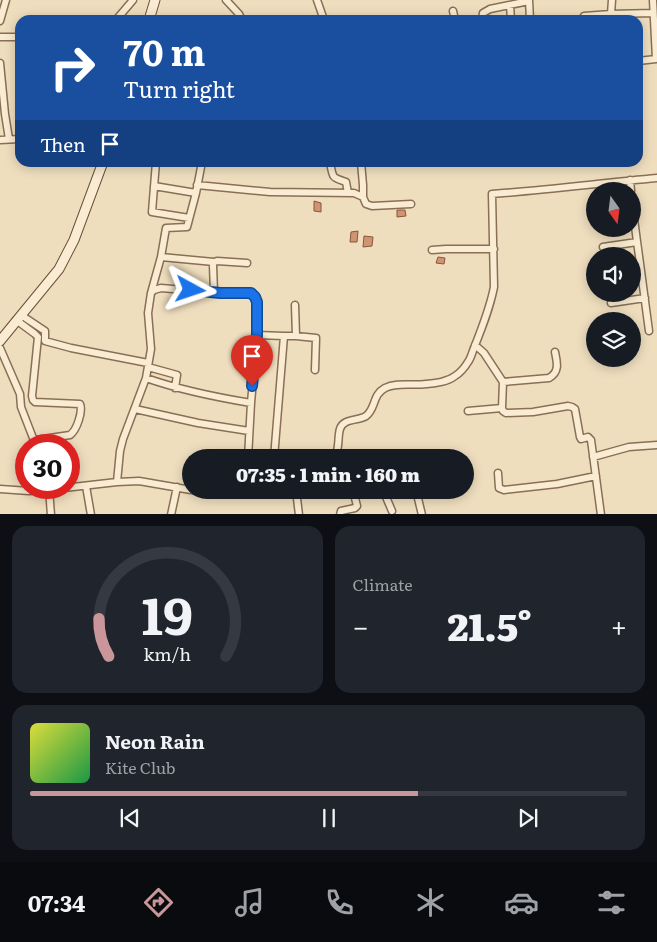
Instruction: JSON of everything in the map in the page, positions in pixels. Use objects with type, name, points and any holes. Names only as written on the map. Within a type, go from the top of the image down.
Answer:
[{"type":"main road","points":[[149,15],[152,1]]},
{"type":"main road","points":[[0,341],[59,269],[74,240],[100,167]]},
{"type":"street","points":[[0,21],[6,0]]},
{"type":"street","points":[[120,15],[133,0]]},
{"type":"street","points":[[226,0],[240,15]]},
{"type":"street","points":[[317,0],[322,15]]},
{"type":"street","points":[[483,15],[490,9],[529,0],[530,15]]},
{"type":"street","points":[[611,14],[612,0]]},
{"type":"street","points":[[643,61],[656,61],[653,0]]},
{"type":"street","points":[[510,5],[511,15]]},
{"type":"street","points":[[454,11],[455,15]]},
{"type":"street","points":[[639,15],[654,13]]},
{"type":"street","points":[[598,15],[615,15]]},
{"type":"street","points":[[0,37],[15,37]]},
{"type":"street","points":[[0,63],[9,139]]},
{"type":"street","points":[[0,140],[15,139]]},
{"type":"street","points":[[156,167],[152,212],[189,218]]},
{"type":"street","points":[[117,482],[120,450],[146,378],[151,349],[148,313],[166,228],[187,228],[201,167]]},
{"type":"street","points":[[331,167],[332,173],[337,180],[346,182],[348,193]]},
{"type":"street","points":[[361,167],[363,197],[366,204],[372,206],[412,204]]},
{"type":"street","points":[[339,449],[339,430],[341,426],[345,422],[367,416],[371,411],[377,394],[385,388],[395,385],[425,384],[448,380],[457,375],[468,362],[492,300],[494,287],[492,194],[657,178]]},
{"type":"street","points":[[154,186],[270,192],[348,193],[358,194],[363,197]]},
{"type":"street","points":[[636,238],[649,332]]},
{"type":"street","points":[[609,247],[637,242]]},
{"type":"street","points":[[432,250],[494,249]]},
{"type":"street","points":[[161,257],[247,263]]},
{"type":"street","points":[[214,262],[214,292]]},
{"type":"street","points":[[151,294],[154,290],[161,288],[251,293],[255,297],[257,302],[257,335],[250,403],[248,449]]},
{"type":"street","points":[[611,303],[645,298]]},
{"type":"street","points":[[295,305],[296,336]]},
{"type":"street","points":[[0,348],[20,394],[21,407],[33,438],[36,440],[73,433],[82,410],[80,404],[35,402],[33,400],[38,337],[18,318]]},
{"type":"street","points":[[18,318],[46,330],[45,341],[148,365],[177,375],[175,388]]},
{"type":"street","points":[[257,335],[316,338],[315,370]]},
{"type":"street","points":[[275,449],[284,336]]},
{"type":"street","points":[[475,345],[484,353],[503,382],[502,408],[506,413],[533,412],[568,406],[574,409],[580,437],[582,439],[590,438],[601,514]]},
{"type":"street","points":[[503,382],[549,378],[555,375],[558,367],[555,352]]},
{"type":"street","points":[[146,378],[175,388],[250,403]]},
{"type":"street","points":[[468,411],[502,408]]},
{"type":"street","points":[[135,409],[198,423],[249,431]]},
{"type":"street","points":[[593,457],[629,448],[657,445]]},
{"type":"street","points":[[498,473],[499,488],[504,490],[557,484],[596,476]]},
{"type":"street","points":[[80,486],[139,481],[182,488]]},
{"type":"street","points":[[86,486],[90,514]]},
{"type":"street","points":[[171,514],[177,487]]},
{"type":"street","points":[[0,489],[15,490]]},
{"type":"street","points":[[50,499],[51,514]]},
{"type":"street","points":[[297,499],[299,514]]},
{"type":"street","points":[[340,514],[340,512],[355,508],[357,506],[355,499]]},
{"type":"street","points":[[387,499],[392,511]]},
{"type":"street","points":[[418,499],[422,514]]},
{"type":"building","points":[[314,201],[321,203],[321,212],[314,211]]},
{"type":"building","points":[[397,210],[405,210],[406,216],[397,217]]},
{"type":"building","points":[[358,231],[357,242],[350,242],[351,232]]},
{"type":"building","points":[[364,236],[373,237],[372,246],[363,247]]},
{"type":"building","points":[[438,257],[445,258],[444,264],[436,263]]},
{"type":"route","points":[[191,290],[232,294],[251,293],[255,297],[257,302],[257,335],[252,386]]}]
